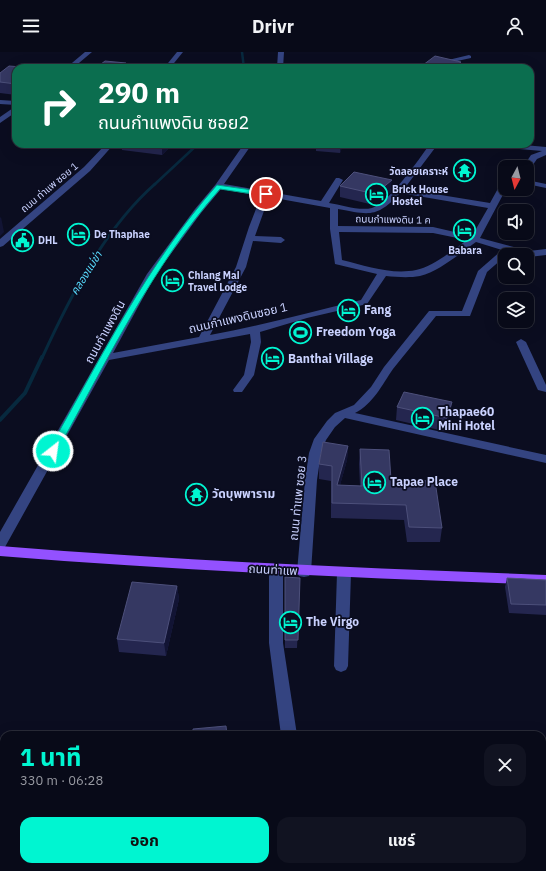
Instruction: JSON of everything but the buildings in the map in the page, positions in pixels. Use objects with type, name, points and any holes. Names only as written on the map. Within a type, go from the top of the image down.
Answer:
[{"type":"main road","name":"ถนนท่าแพ","points":[[0,551],[118,561],[304,572],[546,580]]},
{"type":"street","points":[[74,64],[89,52]]},
{"type":"street","points":[[170,64],[180,52]]},
{"type":"street","points":[[280,64],[281,52]]},
{"type":"street","points":[[442,64],[471,54]]},
{"type":"street","points":[[464,64],[471,54]]},
{"type":"street","points":[[0,102],[12,103]]},
{"type":"street","points":[[0,121],[12,111]]},
{"type":"street","name":"ถนน ท่าแพ ซอย 1","points":[[0,244],[87,169],[106,148]]},
{"type":"street","name":"ถนนกำแพงดิน","points":[[0,544],[152,274],[198,211],[219,186],[245,148]]},
{"type":"street","points":[[219,186],[362,211],[375,210],[383,206],[398,190],[431,148]]},
{"type":"street","points":[[529,148],[546,150]]},
{"type":"street","points":[[529,148],[534,157]]},
{"type":"street","points":[[532,160],[534,157],[546,150]]},
{"type":"street","points":[[324,204],[339,180]]},
{"type":"street","points":[[534,183],[546,186]]},
{"type":"street","points":[[398,190],[493,206]]},
{"type":"street","points":[[204,339],[241,267],[266,194]]},
{"type":"street","points":[[334,206],[334,229],[338,262],[383,273],[419,273],[436,264],[474,239],[498,196]]},
{"type":"street","points":[[5,228],[16,230]]},
{"type":"street","name":"ถนนกำแพงดิน 1 ค","points":[[334,229],[433,230],[474,239],[505,248]]},
{"type":"street","points":[[250,238],[281,240]]},
{"type":"street","points":[[534,253],[546,252]]},
{"type":"street","name":"ถนน ท่าแพ ซอย 3","points":[[304,572],[311,480],[315,453],[320,439],[339,416],[358,408],[375,389],[392,364],[433,313],[466,314],[483,271],[498,258]]},
{"type":"street","name":"ถนนกำแพงดินซอย 1","points":[[106,358],[255,330],[304,316],[364,302],[383,273]]},
{"type":"street","points":[[238,390],[249,376],[256,342],[255,330]]},
{"type":"street","points":[[521,342],[542,388],[546,389]]},
{"type":"street","points":[[344,414],[546,459]]},
{"type":"street","points":[[276,570],[276,644],[288,731]]},
{"type":"street","points":[[341,666],[344,573]]},
{"type":"waterway","name":"คลองแม่ข่า","points":[[242,52],[244,64]]},
{"type":"waterway","name":"คลองแม่ข่า","points":[[154,185],[194,148]]},
{"type":"waterway","name":"คลองแม่ข่า","points":[[42,358],[64,311],[104,243],[137,202],[154,185]]},
{"type":"waterway","name":"คลองแม่ข่า","points":[[0,420],[25,393],[42,357]]},
{"type":"place","name":"วัดลอยเคราะห์","points":[[464,171]]},
{"type":"place","name":"Brick House Hostel","points":[[376,195]]},
{"type":"place","name":"Babara","points":[[465,230]]},
{"type":"place","name":"De Thaphae","points":[[79,234]]},
{"type":"place","name":"DHL","points":[[22,240]]},
{"type":"place","name":"Chiang Mai Travel Lodge","points":[[173,281]]},
{"type":"place","name":"Fang","points":[[349,310]]},
{"type":"place","name":"Freedom Yoga","points":[[300,332]]},
{"type":"place","name":"Banthai Village","points":[[272,359]]},
{"type":"place","name":"Thapae60 Mini Hotel","points":[[423,419]]},
{"type":"place","name":"Tapae Place","points":[[374,482]]},
{"type":"place","name":"วัดบุพพาราม","points":[[196,494]]},
{"type":"place","name":"The Virgo","points":[[290,622]]},
{"type":"route","points":[[53,451],[152,274],[198,211],[219,186],[266,194]]}]
